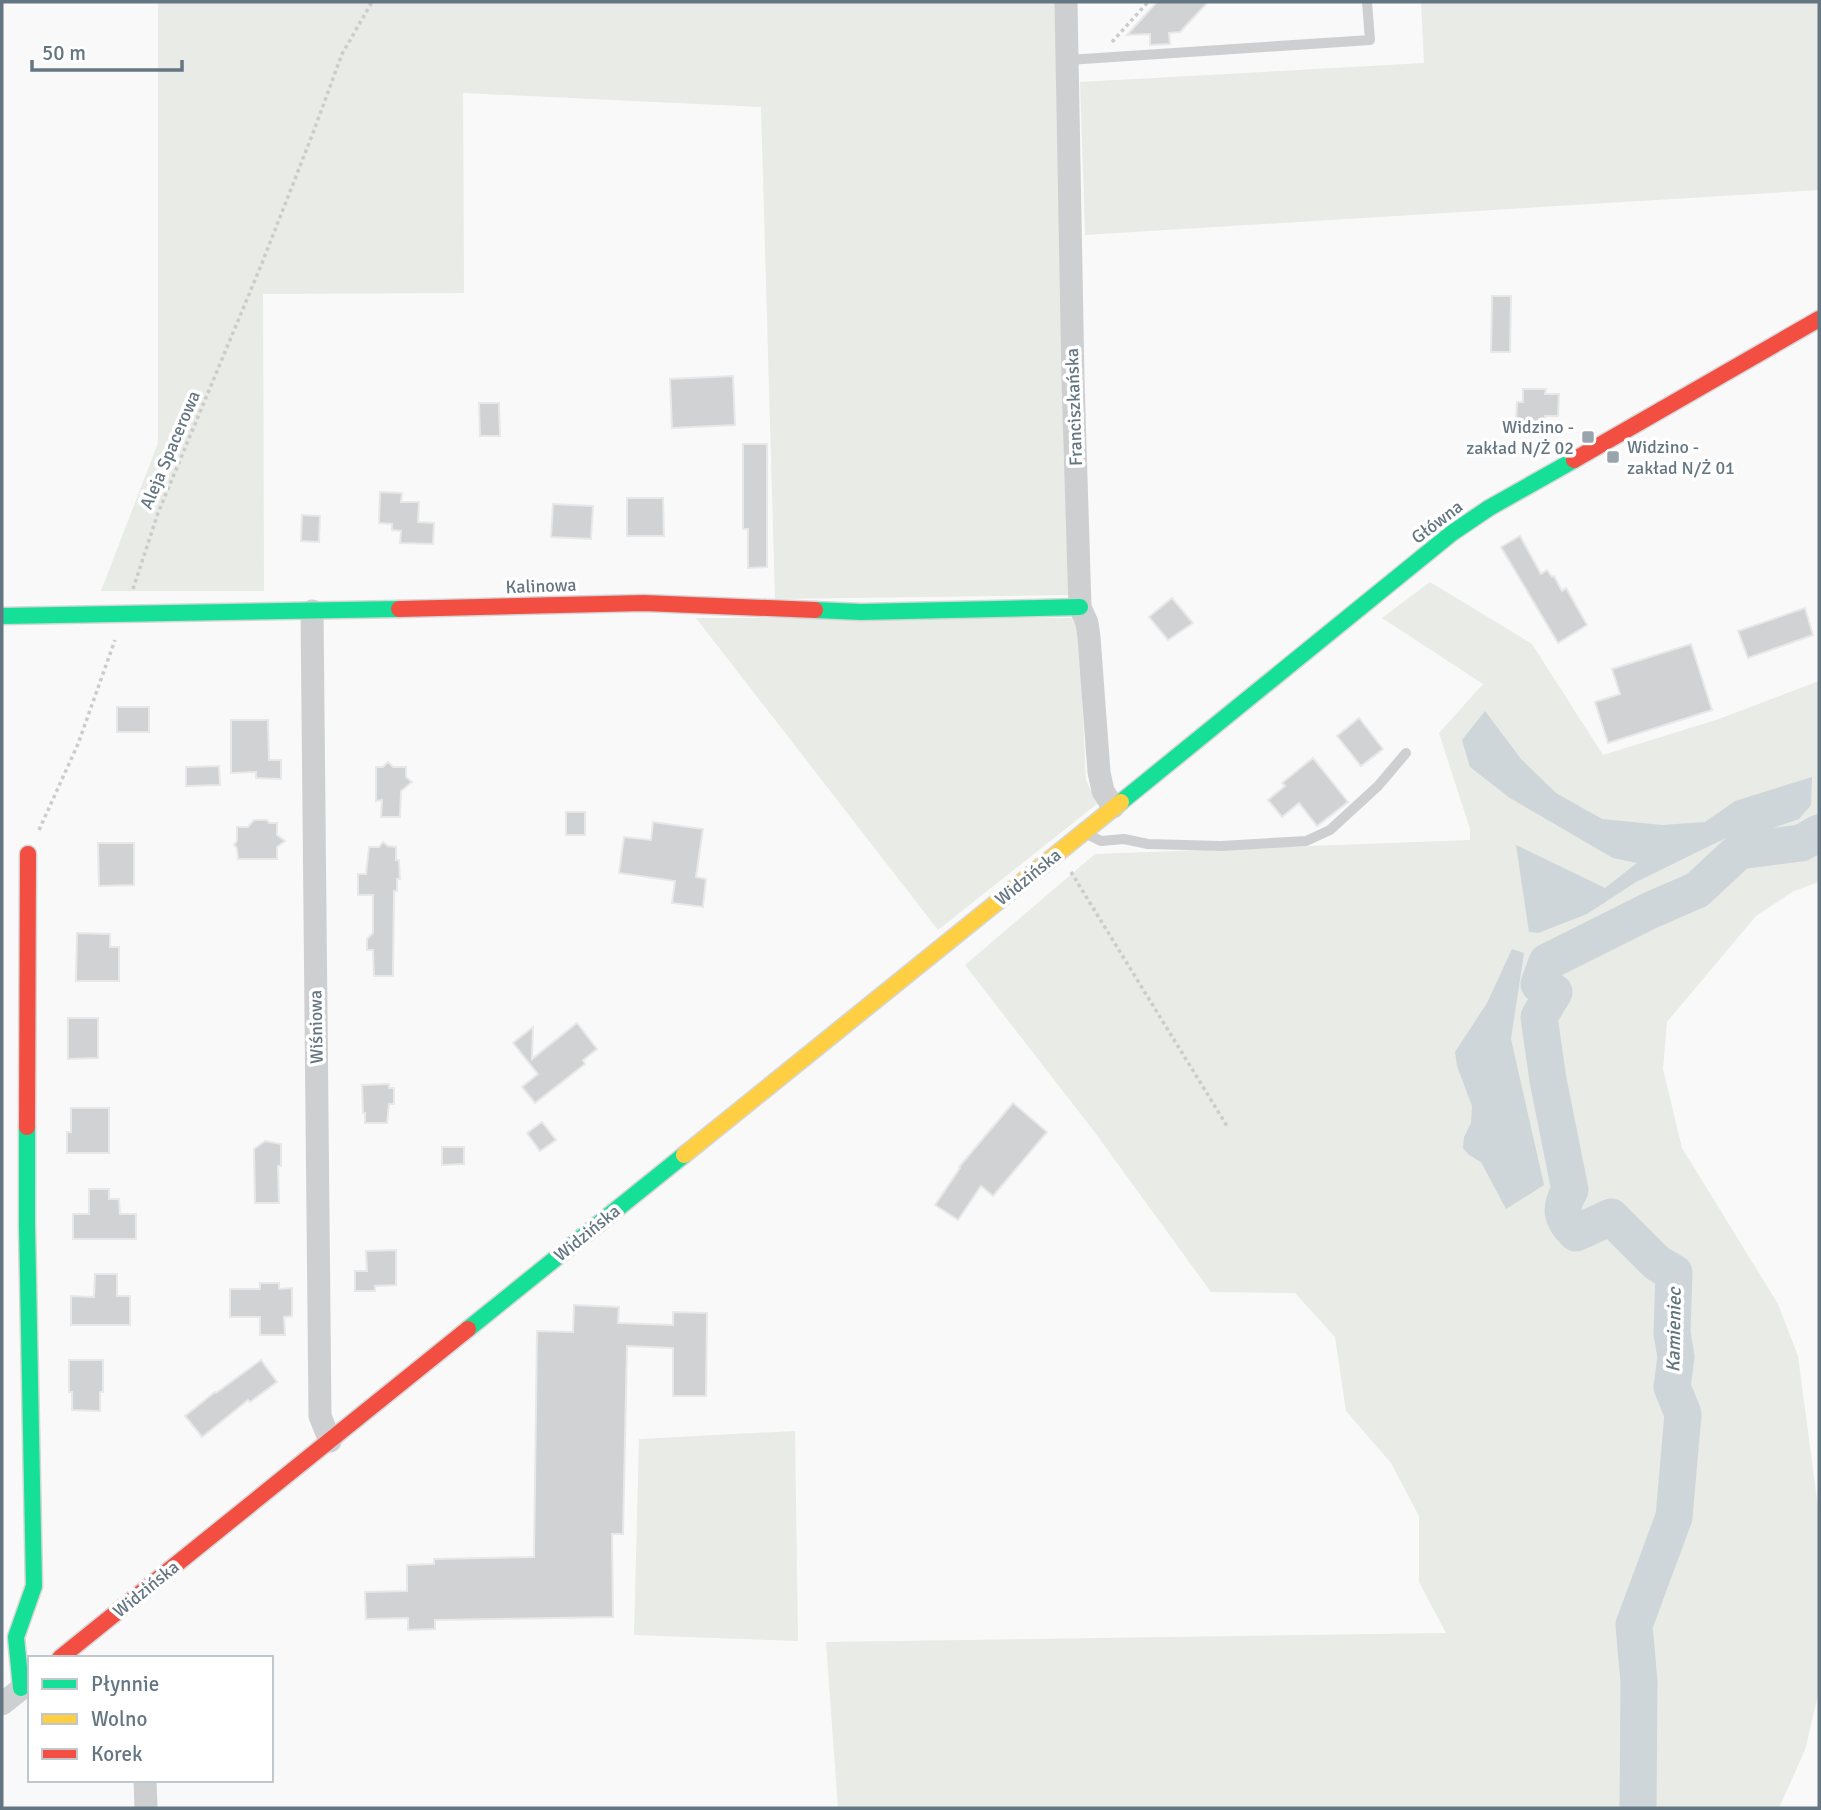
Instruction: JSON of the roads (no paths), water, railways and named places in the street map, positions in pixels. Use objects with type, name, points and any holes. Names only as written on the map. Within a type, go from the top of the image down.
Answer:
[{"type":"street","name":"Franciszkańska","points":[[1066,2],[1080,607],[1087,623],[1089,637],[1099,772],[1103,792],[1113,807]]},
{"type":"street","name":"Główna","points":[[1113,807],[1452,533],[1534,482],[1819,319]]},
{"type":"street","name":"Kalinowa","points":[[2,616],[644,603],[861,612],[1080,607]]},
{"type":"street","name":"Wiśniowa","points":[[312,611],[320,1416],[330,1441]]},
{"type":"street","name":"Widzińska","points":[[69,1656],[330,1441],[1113,807]]},
{"type":"street","points":[[2,1704],[26,1685],[16,1637],[34,1586],[27,1226],[28,855]]},
{"type":"street","points":[[145,1782],[146,1808]]},
{"type":"lane","points":[[1068,61],[1370,40],[1367,2]]},
{"type":"lane","points":[[1083,832],[1101,841],[1124,839],[1148,844],[1221,846],[1306,841],[1330,831],[1378,786],[1406,753]]},
{"type":"waterway","name":"Kamieniec","points":[[1638,1808],[1639,1682],[1634,1625],[1674,1517],[1683,1414],[1672,1387],[1676,1357],[1672,1333],[1674,1273],[1657,1263],[1611,1217],[1576,1233],[1567,1223],[1563,1208],[1570,1190],[1548,1080],[1539,1017],[1554,992],[1539,984],[1547,962],[1697,890],[1739,851],[1801,843],[1819,833]]},
{"type":"place","name":"Widzino - zakład N/Ż 02","points":[[1588,437]]},
{"type":"place","name":"Widzino - zakład N/Ż 01","points":[[1613,457]]}]
